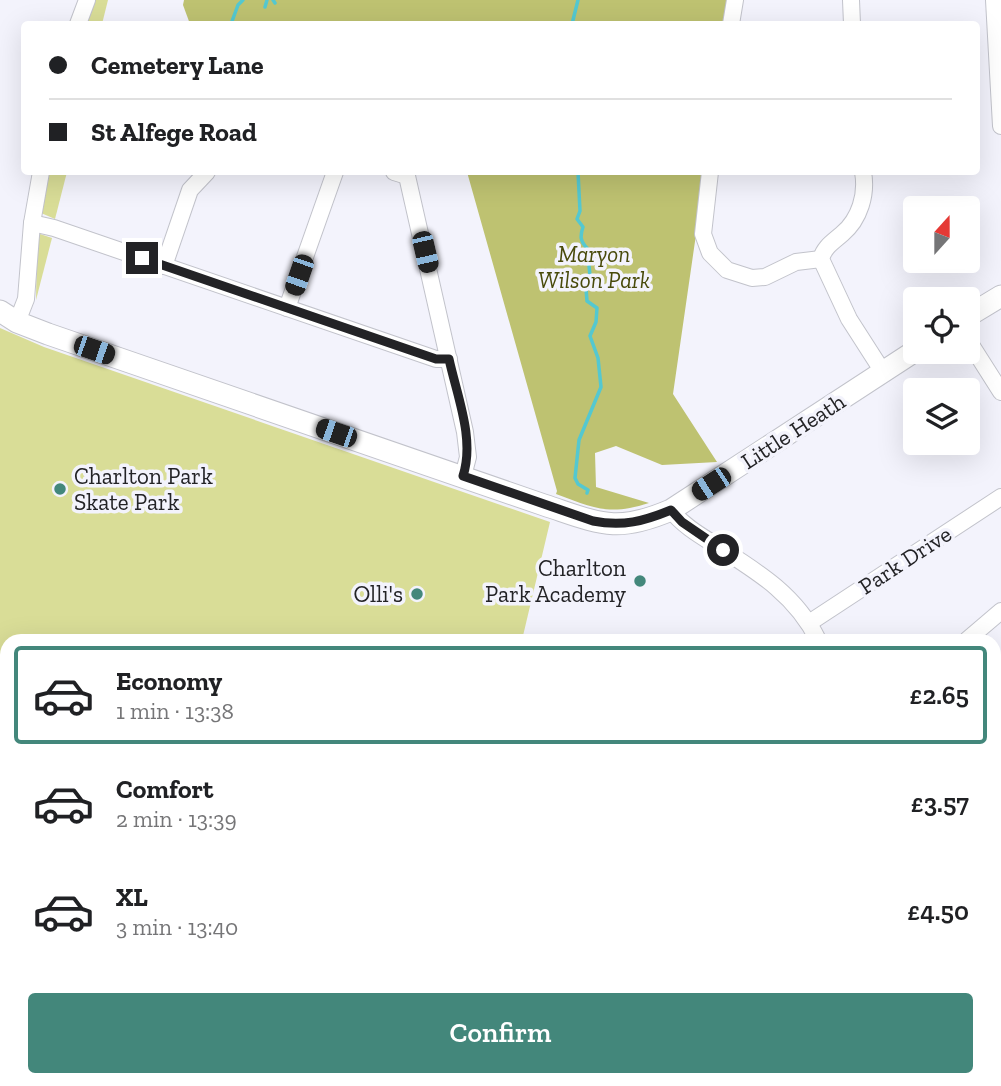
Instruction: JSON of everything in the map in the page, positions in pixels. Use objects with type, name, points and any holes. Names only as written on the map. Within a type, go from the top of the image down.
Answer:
[{"type":"main road","points":[[980,309],[1001,296]]},
{"type":"main road","name":"Little Heath","points":[[8,317],[607,524],[634,523],[671,510],[903,359]]},
{"type":"street","points":[[79,21],[87,0]]},
{"type":"street","points":[[732,21],[735,0]]},
{"type":"street","points":[[850,0],[852,21]]},
{"type":"street","points":[[994,0],[1001,126]]},
{"type":"street","points":[[8,317],[26,299],[32,223],[40,175]]},
{"type":"street","points":[[164,266],[190,190],[204,175]]},
{"type":"street","points":[[287,308],[334,175]]},
{"type":"street","points":[[404,175],[407,176],[468,448],[463,476]]},
{"type":"street","points":[[710,175],[703,234],[710,253],[727,270],[752,278],[765,277],[796,262],[821,259]]},
{"type":"street","points":[[863,175],[864,195],[860,209],[845,231],[823,251],[821,259],[849,319],[883,372]]},
{"type":"street","points":[[32,223],[436,359],[449,359]]},
{"type":"street","points":[[980,359],[1001,392]]},
{"type":"street","name":"Park Drive","points":[[809,623],[1001,497]]},
{"type":"street","points":[[671,510],[705,539],[779,587],[796,605],[815,634]]},
{"type":"street","points":[[974,634],[1001,611]]},
{"type":"green space","points":[[94,0],[108,0],[103,21],[85,21]]},
{"type":"green space","points":[[184,0],[729,0],[726,21],[189,21],[183,5]]},
{"type":"green space","points":[[46,175],[66,175],[55,219],[41,213]]},
{"type":"green space","name":"Maryon Wilson Park","points":[[468,175],[705,175],[673,394],[717,462],[662,465],[616,446],[595,453],[596,487],[649,503],[623,509],[602,509],[556,494]]},
{"type":"green space","points":[[40,234],[52,238],[36,300],[37,242]]},
{"type":"green space","points":[[0,328],[44,347],[550,522],[523,634],[0,634]]},
{"type":"waterway","points":[[232,21],[238,5],[243,0]]},
{"type":"waterway","points":[[265,7],[267,0]]},
{"type":"waterway","points":[[573,21],[578,0]]},
{"type":"waterway","points":[[578,175],[580,211],[577,219],[583,227],[581,238],[587,248],[590,275],[586,289],[587,301],[597,308],[596,322],[590,336],[598,358],[601,387],[579,440],[575,478],[578,484],[588,490],[587,493]]},
{"type":"place","name":"Charlton Park Skate Park","points":[[60,489]]},
{"type":"place","name":"Charlton Park Academy","points":[[640,581]]},
{"type":"place","name":"Olli's","points":[[417,594]]},
{"type":"route","points":[[142,258],[436,359],[449,359],[468,448],[463,476],[607,524],[634,523],[671,510],[682,522],[723,550]]}]
